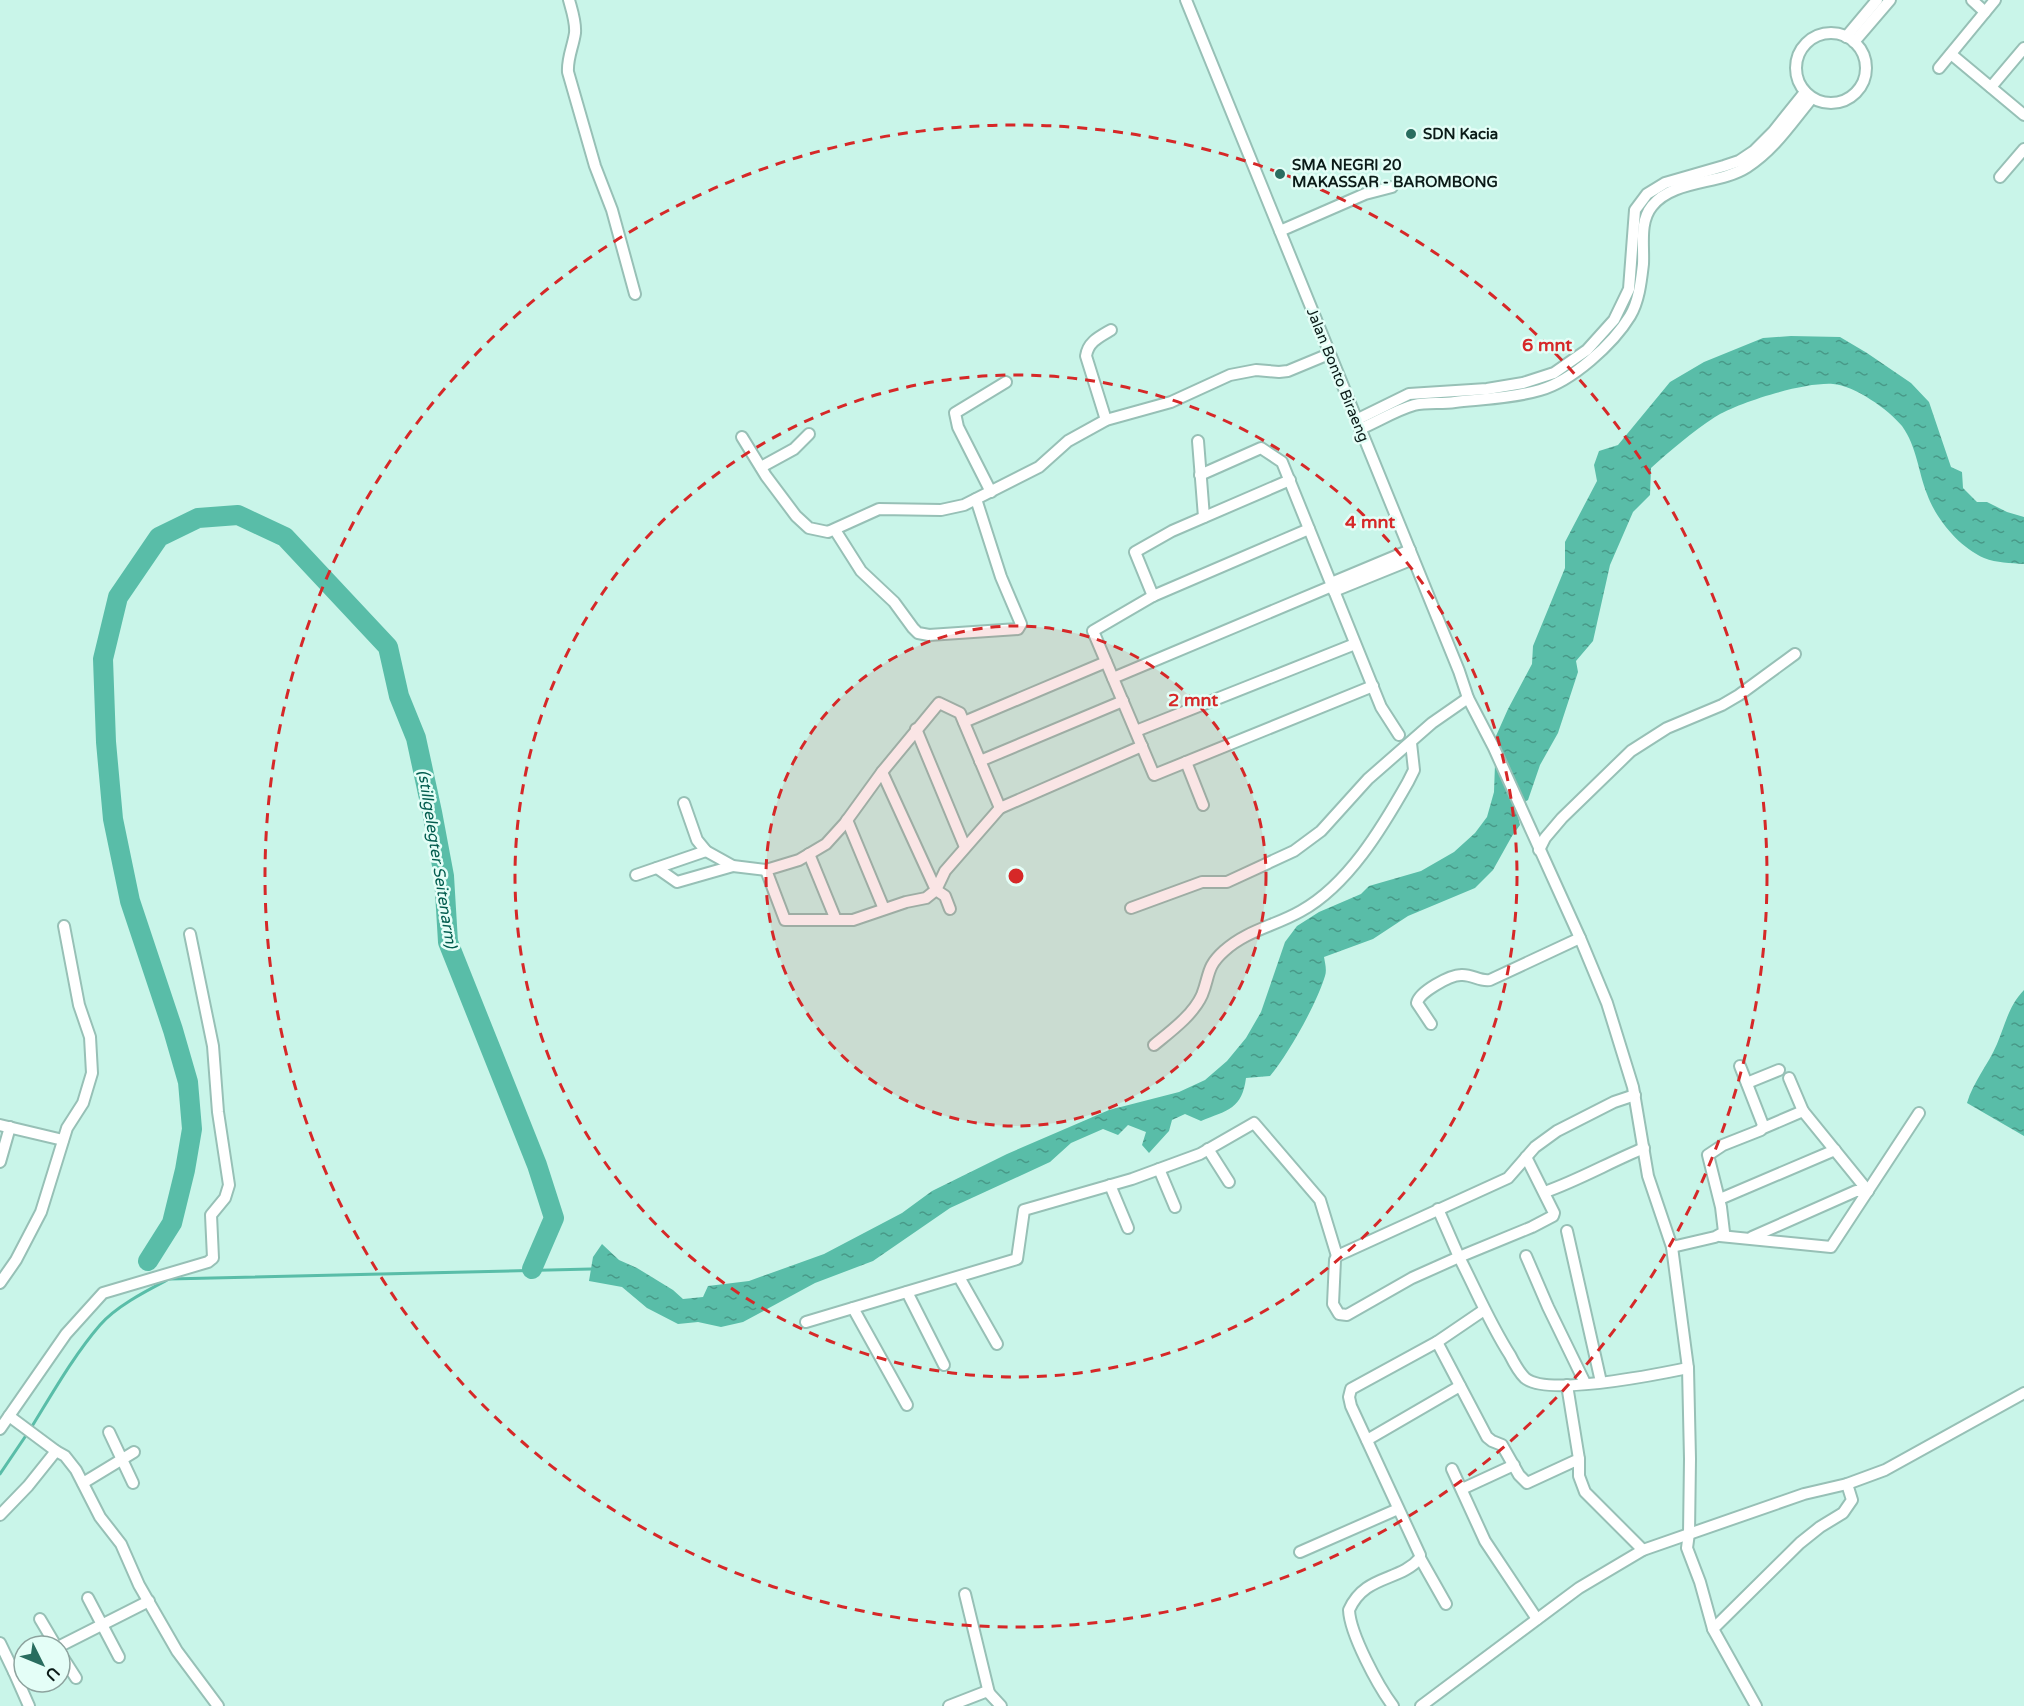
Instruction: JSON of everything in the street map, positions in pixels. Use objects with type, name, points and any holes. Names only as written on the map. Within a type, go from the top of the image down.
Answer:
[{"type":"street","points":[[569,0],[575,33],[569,56],[568,72],[595,166],[612,210],[634,294]]},
{"type":"street","name":"Jalan Bonto Biraeng","points":[[1185,0],[1459,670],[1468,698],[1494,748],[1607,1003],[1635,1095],[1652,1189],[1672,1247],[1688,1368],[1688,1553],[1700,1582],[1713,1629],[1756,1706]]},
{"type":"street","points":[[1850,40],[1877,0]]},
{"type":"street","points":[[1850,40],[1890,0]]},
{"type":"street","points":[[1972,0],[1985,12]]},
{"type":"street","points":[[1939,69],[1995,0]]},
{"type":"street","points":[[1830,33],[1850,40],[1864,58],[1866,69],[1864,80],[1858,90],[1850,98],[1839,103],[1827,103],[1808,95],[1799,84],[1795,72],[1796,60],[1801,49],[1809,40],[1819,35],[1830,33]]},
{"type":"street","points":[[1991,87],[2024,48]]},
{"type":"street","points":[[1951,54],[2024,114]]},
{"type":"street","points":[[1358,425],[1408,394],[1487,389],[1524,383],[1554,373],[1587,350],[1614,320],[1629,288],[1635,210],[1647,194],[1665,183],[1739,161],[1754,151],[1808,95]]},
{"type":"street","points":[[2000,177],[2024,149]]},
{"type":"street","points":[[1280,231],[1365,194],[1392,188]]},
{"type":"street","points":[[1106,420],[1086,356],[1087,348],[1092,342],[1111,330]]},
{"type":"street","points":[[742,437],[802,522],[820,532],[835,530],[879,509],[941,510],[964,505],[1039,467],[1068,441],[1106,420],[1172,402],[1230,375],[1256,370],[1288,371],[1329,354]]},
{"type":"street","points":[[991,492],[958,426],[955,413],[1006,382]]},
{"type":"street","points":[[761,467],[788,453],[809,434]]},
{"type":"street","points":[[1198,441],[1204,517]]},
{"type":"street","points":[[1200,475],[1261,448],[1282,462],[1372,686],[1381,707],[1399,735]]},
{"type":"street","points":[[1153,596],[1135,552],[1173,531],[1290,480]]},
{"type":"street","points":[[835,530],[861,571],[894,602],[911,627],[918,633],[929,635],[1018,629],[1021,624],[1001,577],[976,499]]},
{"type":"street","points":[[1309,529],[1153,596],[1093,631],[1154,775],[1372,686]]},
{"type":"street","points":[[1113,678],[1412,555]]},
{"type":"street","points":[[1136,731],[1355,644]]},
{"type":"street","points":[[1539,850],[1545,838],[1562,818],[1631,751],[1667,728],[1722,705],[1739,695],[1795,654]]},
{"type":"street","points":[[964,722],[1106,662]]},
{"type":"street","points":[[1131,908],[1202,882],[1227,882],[1294,850],[1321,831],[1368,779],[1432,723],[1468,698]]},
{"type":"street","points":[[980,762],[1123,701]]},
{"type":"street","points":[[657,868],[676,882],[733,866],[766,870],[800,860],[826,844],[939,703],[960,713],[1000,808]]},
{"type":"street","points":[[916,729],[965,847]]},
{"type":"street","points":[[1155,1044],[1194,1006],[1202,995],[1209,968],[1225,950],[1251,932],[1300,912],[1324,896],[1346,874],[1414,770],[1411,743]]},
{"type":"street","points":[[766,870],[785,920],[853,920],[926,898],[936,890],[945,871],[1000,808],[1142,746]]},
{"type":"street","points":[[1186,762],[1203,805]]},
{"type":"street","points":[[882,772],[936,890],[945,896],[950,909]]},
{"type":"street","points":[[684,803],[697,840],[706,850],[733,866]]},
{"type":"street","points":[[847,820],[884,909]]},
{"type":"street","points":[[636,875],[706,850]]},
{"type":"street","points":[[809,854],[836,920]]},
{"type":"street","points":[[0,1283],[16,1260],[41,1212],[67,1128],[83,1103],[88,1090],[93,1059],[90,1037],[78,1005],[64,926]]},
{"type":"street","points":[[0,1429],[66,1334],[99,1296],[108,1290],[208,1262],[213,1258],[211,1215],[225,1198],[229,1185],[218,1112],[213,1046],[190,934]]},
{"type":"street","points":[[1431,1024],[1417,1003],[1419,996],[1425,992],[1459,975],[1490,980],[1580,938]]},
{"type":"street","points":[[1740,1066],[1762,1121],[1761,1129]]},
{"type":"street","points":[[1747,1083],[1779,1070]]},
{"type":"street","points":[[1789,1078],[1803,1111],[1868,1191]]},
{"type":"street","points":[[1337,1256],[1508,1178],[1535,1147],[1557,1131],[1614,1102],[1635,1095]]},
{"type":"street","points":[[1720,1236],[1724,1231],[1720,1199],[1708,1155],[1723,1145],[1803,1111]]},
{"type":"street","points":[[1672,1247],[1720,1236],[1831,1247],[1919,1113]]},
{"type":"street","points":[[806,1322],[1017,1259],[1024,1210],[1159,1169],[1208,1149],[1254,1123],[1320,1200],[1337,1256],[1334,1304],[1337,1312],[1343,1316],[1412,1278],[1553,1216],[1554,1213],[1545,1192],[1526,1157]]},
{"type":"street","points":[[0,1162],[5,1126],[63,1140]]},
{"type":"street","points":[[1545,1192],[1573,1182],[1644,1148]]},
{"type":"street","points":[[1208,1149],[1229,1182]]},
{"type":"street","points":[[1720,1199],[1835,1150]]},
{"type":"street","points":[[1159,1169],[1175,1207]]},
{"type":"street","points":[[1110,1185],[1128,1228]]},
{"type":"street","points":[[1749,1239],[1856,1191],[1868,1191]]},
{"type":"street","points":[[1438,1209],[1459,1257],[1477,1290],[1484,1310],[1512,1359],[1526,1378],[1539,1384],[1567,1385],[1647,1376],[1688,1368]]},
{"type":"street","points":[[1567,1231],[1601,1382]]},
{"type":"street","points":[[1526,1256],[1585,1383]]},
{"type":"street","points":[[959,1277],[997,1344]]},
{"type":"street","points":[[907,1292],[944,1365]]},
{"type":"street","points":[[853,1308],[907,1405]]},
{"type":"street","points":[[1446,1604],[1420,1558],[1351,1406],[1349,1393],[1351,1389],[1437,1342],[1484,1310]]},
{"type":"street","points":[[1437,1342],[1487,1437],[1492,1442],[1502,1445],[1522,1479],[1527,1483],[1579,1459]]},
{"type":"street","points":[[1567,1385],[1579,1459],[1579,1476],[1585,1492],[1643,1550]]},
{"type":"street","points":[[1367,1440],[1460,1386]]},
{"type":"street","points":[[1421,1706],[1579,1588],[1643,1550],[1804,1494],[1847,1484],[1885,1470],[2024,1393]]},
{"type":"street","points":[[9,1416],[65,1456],[83,1483],[100,1517],[121,1544],[130,1568],[177,1651],[218,1706]]},
{"type":"street","points":[[110,1432],[133,1483]]},
{"type":"street","points":[[0,1515],[28,1486],[53,1449]]},
{"type":"street","points":[[83,1483],[134,1452]]},
{"type":"street","points":[[1462,1489],[1514,1465]]},
{"type":"street","points":[[1452,1469],[1485,1541],[1537,1619]]},
{"type":"street","points":[[1713,1629],[1800,1543],[1846,1509],[1852,1500],[1847,1484]]},
{"type":"street","points":[[1300,1552],[1398,1509]]},
{"type":"street","points":[[1393,1706],[1377,1681],[1349,1618],[1349,1610],[1352,1603],[1366,1588],[1411,1566],[1420,1558]]},
{"type":"street","points":[[964,1594],[989,1692],[1001,1706]]},
{"type":"street","points":[[88,1598],[119,1657]]},
{"type":"street","points":[[72,1639],[149,1601]]},
{"type":"street","points":[[40,1619],[50,1634]]},
{"type":"street","points":[[0,1643],[12,1659]]},
{"type":"street","points":[[72,1672],[76,1678]]},
{"type":"street","points":[[949,1706],[982,1692],[989,1692]]},
{"type":"water","points":[[1840,337],[1911,383],[1929,402],[1951,467],[1962,472],[1963,488],[1977,502],[1987,502],[2024,517],[2024,564],[1984,558],[1957,540],[1942,522],[1931,503],[1914,451],[1902,426],[1889,413],[1861,394],[1841,385],[1821,384],[1772,394],[1726,411],[1690,435],[1651,468],[1650,495],[1633,512],[1610,565],[1593,641],[1576,661],[1578,672],[1558,733],[1540,765],[1528,800],[1516,807],[1520,825],[1493,870],[1475,888],[1408,916],[1373,939],[1324,957],[1326,971],[1321,987],[1293,1042],[1270,1076],[1246,1078],[1241,1096],[1232,1107],[1201,1121],[1185,1114],[1172,1120],[1169,1131],[1149,1153],[1142,1145],[1146,1132],[1128,1125],[1118,1135],[1103,1129],[1071,1143],[1050,1162],[950,1208],[873,1261],[815,1283],[743,1322],[721,1327],[698,1322],[678,1324],[647,1308],[622,1287],[589,1281],[593,1257],[602,1244],[619,1260],[637,1268],[673,1290],[683,1299],[703,1297],[708,1286],[749,1281],[824,1254],[902,1213],[932,1191],[1007,1154],[1109,1110],[1179,1092],[1205,1080],[1227,1061],[1246,1038],[1261,1012],[1285,942],[1297,926],[1319,912],[1361,894],[1369,886],[1421,871],[1454,852],[1475,833],[1487,817],[1494,792],[1496,736],[1532,664],[1533,646],[1565,568],[1565,542],[1597,481],[1594,465],[1599,451],[1618,445],[1670,382],[1704,362],[1763,338]]},
{"type":"water","points":[[2024,990],[2024,1136],[1967,1103],[1997,1044],[2011,1009]]},
{"type":"waterway","name":"(stillgelegter Seitenarm)","points":[[148,1261],[172,1223],[192,1129],[188,1082],[130,901],[113,819],[106,742],[103,659],[118,597],[159,537],[198,518],[238,515],[285,537],[388,647],[399,696],[416,738],[432,812],[444,876],[448,942],[537,1165],[554,1218],[532,1269]]},
{"type":"waterway","points":[[31,1428],[72,1362],[100,1325],[123,1305],[169,1279],[591,1269]]},
{"type":"waterway","points":[[0,1474],[27,1434]]},
{"type":"place","name":"SDN Kacia","points":[[1411,134]]},
{"type":"place","name":"SMA NEGRI 20 MAKASSAR - BAROMBONG","points":[[1280,174]]}]
